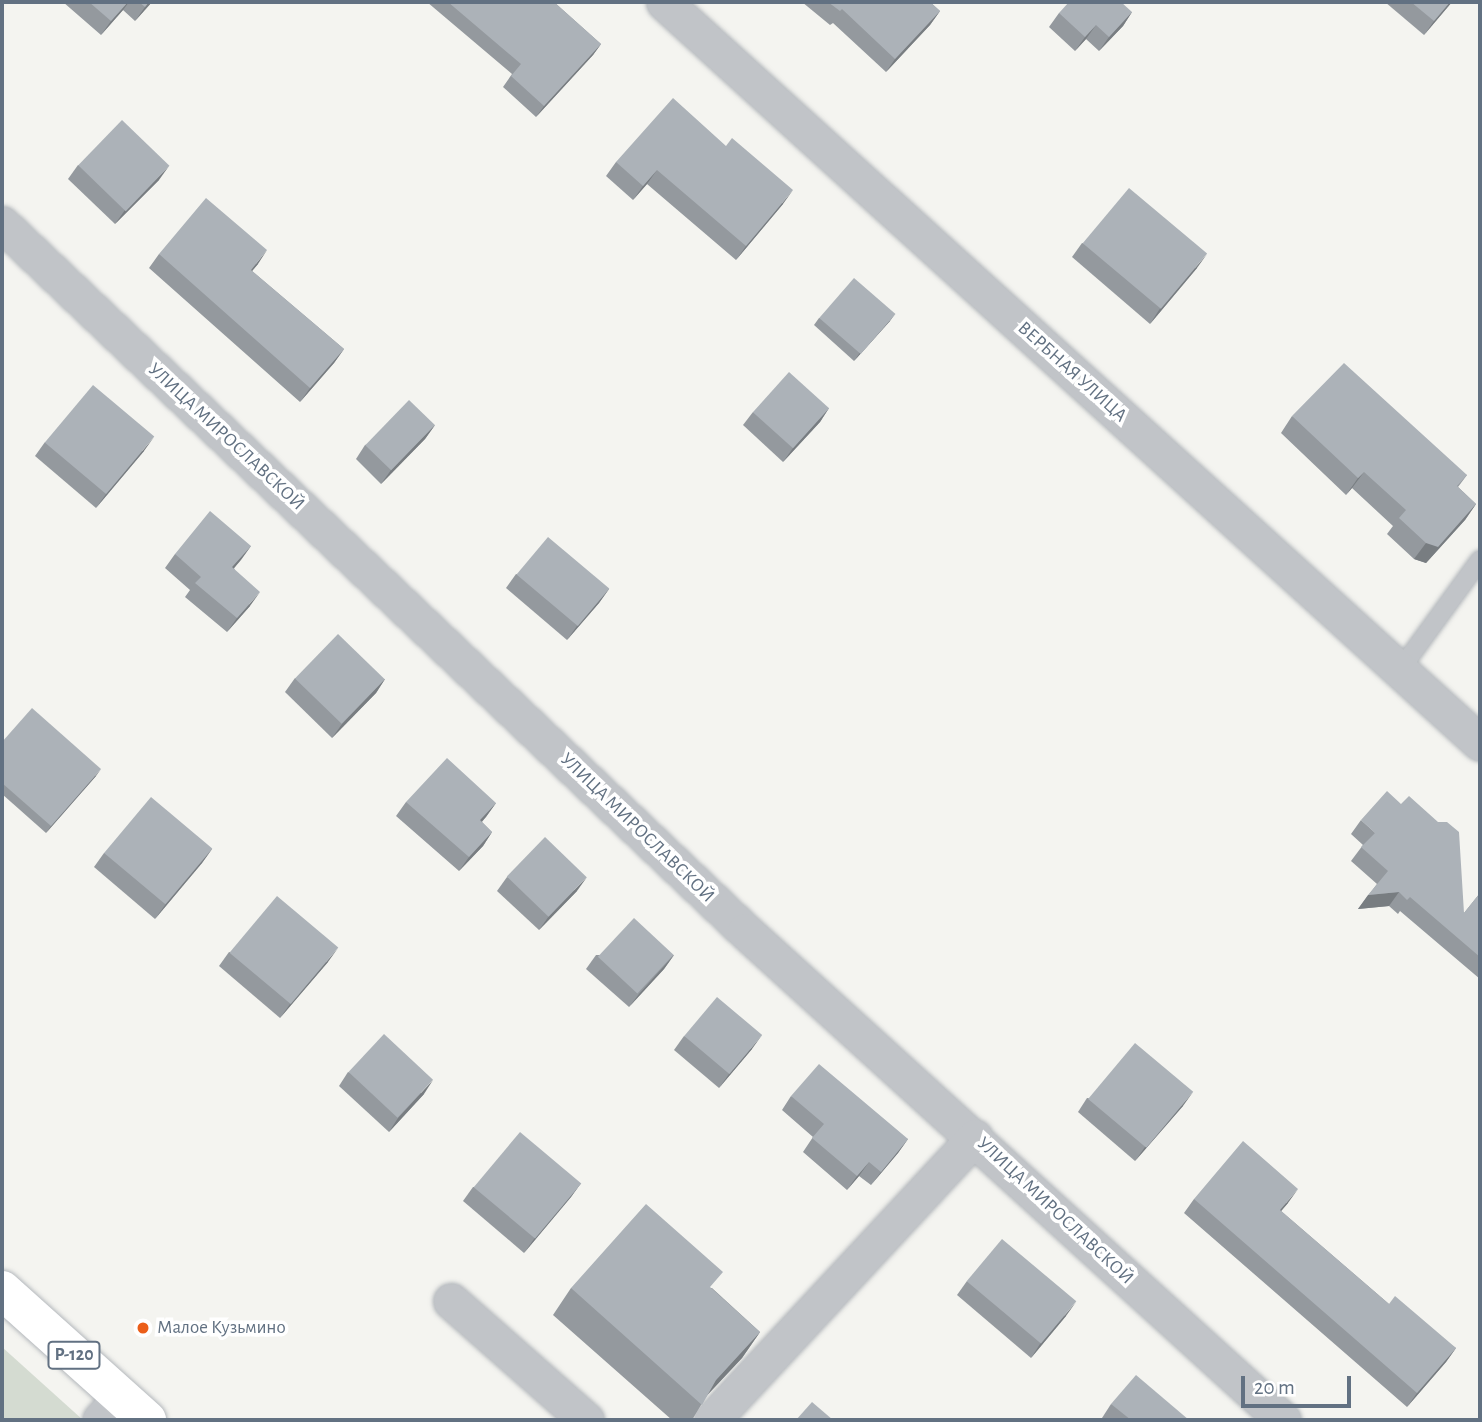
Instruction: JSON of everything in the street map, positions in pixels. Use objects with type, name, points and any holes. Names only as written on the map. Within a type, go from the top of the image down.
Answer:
[{"type":"main road","name":"Р-120","points":[[2,1290],[123,1412]]},
{"type":"street","name":"ВЕРБНАЯ УЛИЦА","points":[[664,2],[1480,743]]},
{"type":"street","name":"УЛИЦА МИРОСЛАВСКОЙ","points":[[2,224],[745,931],[975,1137],[1283,1420]]},
{"type":"street","points":[[712,1420],[975,1137]]},
{"type":"street","points":[[451,1301],[586,1420]]},
{"type":"lane","points":[[1400,670],[1480,560]]},
{"type":"shaded area","points":[[2,1347],[83,1420],[2,1420]]},
{"type":"building","points":[[89,2],[128,2],[111,21]]},
{"type":"building","points":[[448,2],[554,2],[601,44],[544,106],[511,76],[521,64]]},
{"type":"building","points":[[828,2],[930,2],[940,11],[895,59],[842,9],[840,11]]},
{"type":"building","points":[[1069,2],[1121,2],[1132,12],[1109,37],[1096,25],[1085,37],[1059,13]]},
{"type":"building","points":[[1411,2],[1450,2],[1434,21]]},
{"type":"building","points":[[673,98],[726,146],[732,138],[793,190],[746,246],[657,170],[643,186],[616,162]]},
{"type":"building","points":[[122,120],[169,166],[126,211],[78,165]]},
{"type":"building","points":[[1129,188],[1207,254],[1161,309],[1083,243]]},
{"type":"building","points":[[206,198],[267,250],[251,270],[344,349],[310,388],[159,254]]},
{"type":"building","points":[[854,278],[896,314],[861,354],[819,318]]},
{"type":"building","points":[[1344,363],[1467,475],[1457,486],[1476,504],[1438,547],[1426,543],[1399,518],[1406,510],[1364,472],[1358,478],[1292,416]]},
{"type":"building","points":[[789,372],[829,408],[793,448],[753,412]]},
{"type":"building","points":[[93,385],[154,436],[106,494],[45,442]]},
{"type":"building","points":[[409,400],[435,425],[391,470],[365,445]]},
{"type":"building","points":[[210,511],[251,546],[232,567],[260,592],[237,618],[195,583],[201,577],[175,554]]},
{"type":"building","points":[[548,537],[609,588],[578,626],[517,575]]},
{"type":"building","points":[[338,634],[385,679],[342,724],[295,679]]},
{"type":"building","points":[[32,708],[101,769],[51,826],[2,783],[2,742]]},
{"type":"building","points":[[447,758],[496,803],[480,820],[492,832],[469,857],[406,802]]},
{"type":"building","points":[[1387,791],[1401,804],[1409,796],[1438,822],[1447,822],[1459,832],[1464,913],[1480,893],[1480,957],[1410,897],[1407,900],[1399,892],[1368,895],[1388,871],[1361,847],[1375,833],[1361,820]]},
{"type":"building","points":[[151,797],[212,848],[165,904],[104,853]]},
{"type":"building","points":[[545,837],[587,877],[549,917],[507,877]]},
{"type":"building","points":[[277,896],[338,947],[291,1004],[229,953]]},
{"type":"building","points":[[634,918],[673,955],[637,994],[598,957]]},
{"type":"building","points":[[717,997],[762,1035],[729,1074],[684,1036]]},
{"type":"building","points":[[384,1034],[433,1080],[398,1118],[349,1072]]},
{"type":"building","points":[[1135,1043],[1193,1092],[1146,1148],[1088,1099]]},
{"type":"building","points":[[819,1064],[908,1139],[881,1172],[869,1162],[857,1176],[812,1138],[824,1124],[791,1096]]},
{"type":"building","points":[[520,1132],[581,1183],[535,1239],[474,1187]]},
{"type":"building","points":[[1243,1141],[1298,1189],[1280,1210],[1389,1304],[1395,1296],[1456,1348],[1417,1393],[1194,1199]]},
{"type":"building","points":[[646,1204],[723,1272],[710,1287],[760,1332],[716,1380],[702,1405],[571,1288]]},
{"type":"building","points":[[1002,1239],[1076,1301],[1041,1343],[967,1281]]},
{"type":"building","points":[[1136,1375],[1189,1420],[1131,1420],[1111,1404]]},
{"type":"building","points":[[812,1402],[833,1420],[796,1420]]},
{"type":"place","name":"Малое Кузьмино","points":[[143,1328]]}]
